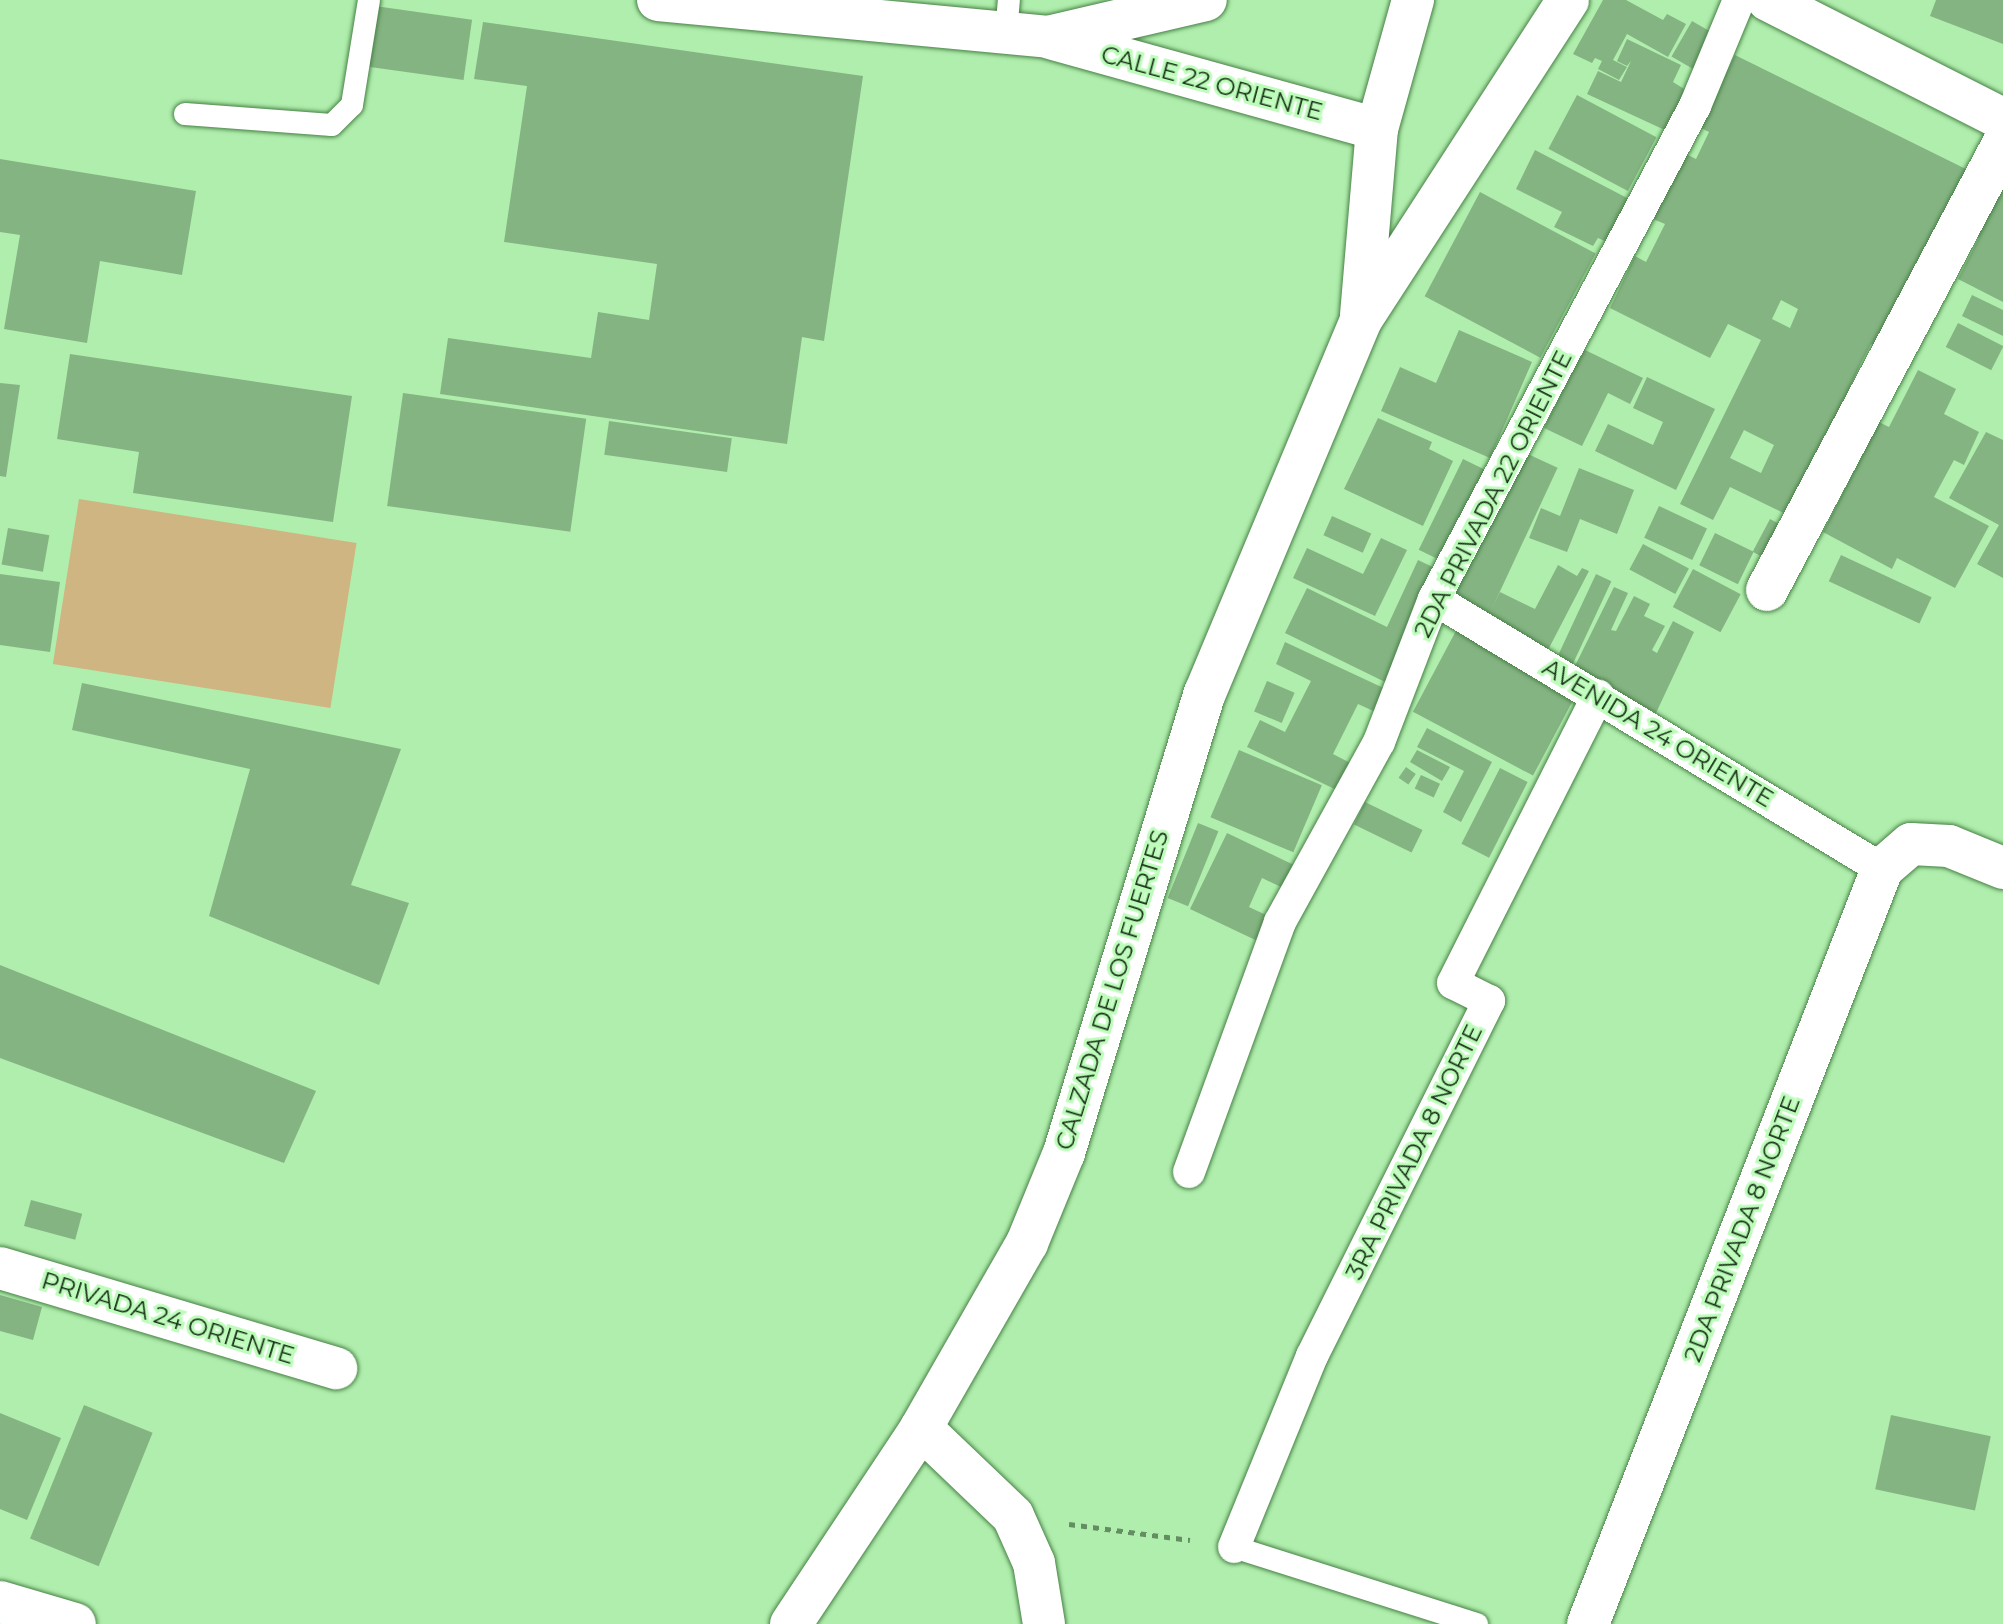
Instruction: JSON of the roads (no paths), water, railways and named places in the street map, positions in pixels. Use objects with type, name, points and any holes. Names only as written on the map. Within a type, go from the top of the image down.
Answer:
[{"type":"street","name":"CALLE 22 ORIENTE","points":[[658,0],[1008,16],[1048,37],[1377,129]]},
{"type":"street","name":"CALLE 22 ORIENTE","points":[[1048,37],[1206,0]]},
{"type":"street","name":"CALZADA DE LOS FUERTES","points":[[1361,320],[1377,129],[1413,0]]},
{"type":"street","name":"CALZADA DE LOS FUERTES","points":[[791,1624],[921,1428],[1027,1243],[1064,1153],[1205,693],[1361,320],[1568,0]]},
{"type":"street","name":"2DA PRIVADA 22 ORIENTE","points":[[1189,1172],[1280,922],[1379,742],[1434,599],[1695,106],[1739,0]]},
{"type":"street","points":[[1768,0],[2003,119]]},
{"type":"street","points":[[1767,590],[2003,144]]},
{"type":"street","name":"AVENIDA 24 ORIENTE","points":[[1434,599],[1598,696],[1896,856]]},
{"type":"street","name":"3RA PRIVADA 8 NORTE","points":[[1234,1547],[1312,1356],[1489,1001],[1453,983],[1598,696]]},
{"type":"street","points":[[1896,856],[1949,846],[2003,868]]},
{"type":"street","name":"2DA PRIVADA 8 NORTE","points":[[1588,1624],[1896,856]]},
{"type":"street","name":"PRIVADA 24 ORIENTE","points":[[0,1268],[336,1368]]},
{"type":"street","points":[[921,1428],[1013,1516],[1034,1563],[1044,1624]]},
{"type":"street","points":[[0,1602],[75,1624]]},
{"type":"lane","points":[[185,114],[332,125],[352,105],[369,0]]},
{"type":"lane","points":[[1234,1547],[1477,1624]]}]
